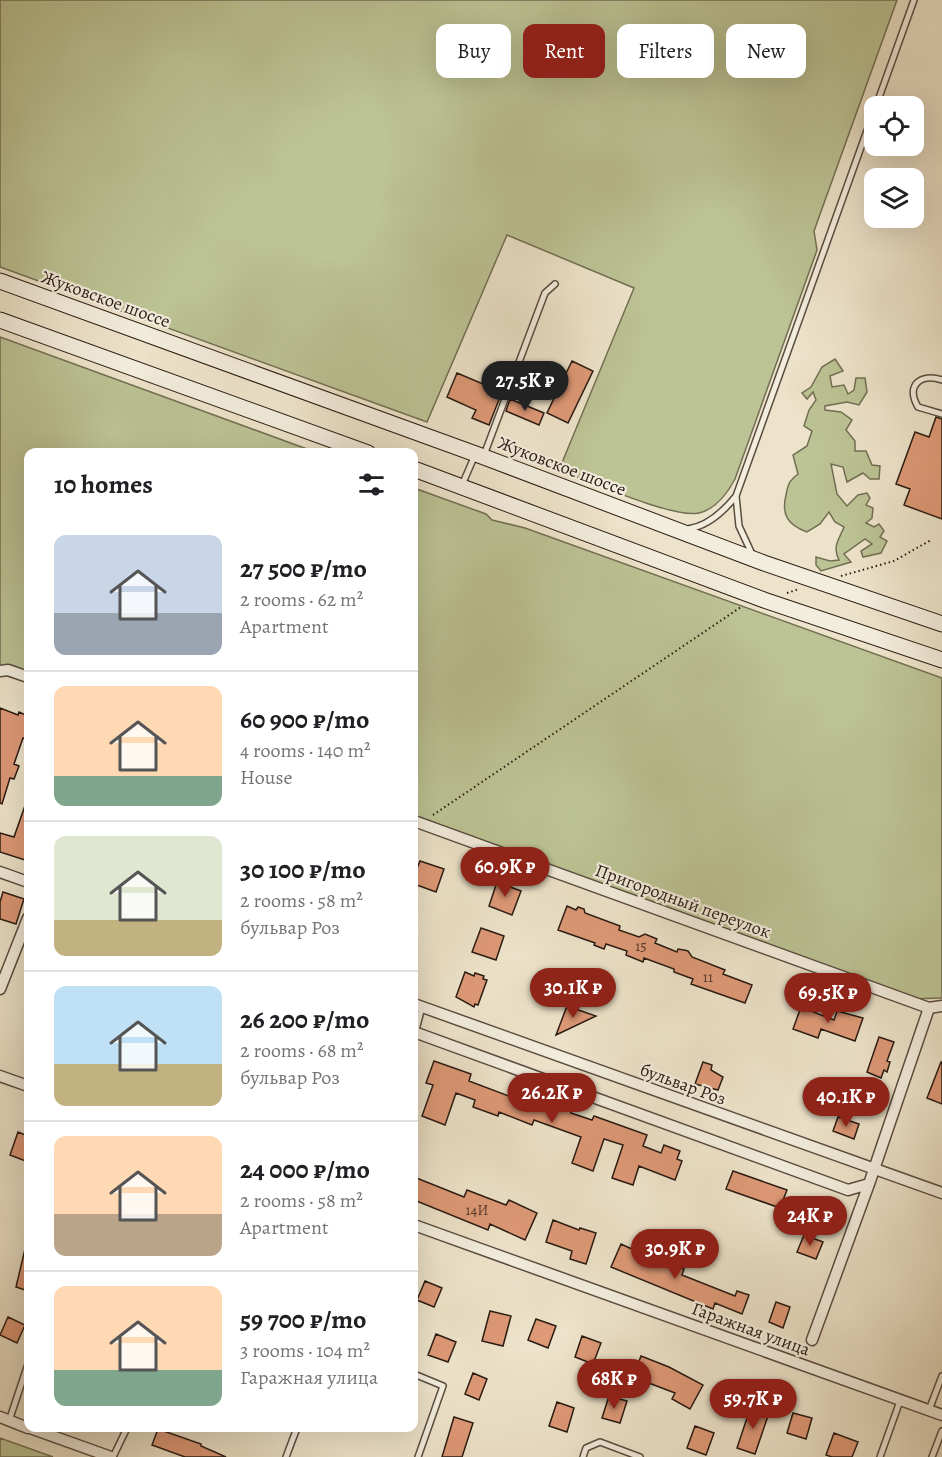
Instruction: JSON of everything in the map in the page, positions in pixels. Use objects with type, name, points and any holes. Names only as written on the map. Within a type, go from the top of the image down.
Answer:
[{"type":"main road","name":"Жуковское шоссе","points":[[0,282],[479,455],[754,559],[942,624]]},
{"type":"main road","points":[[0,320],[354,448]]},
{"type":"main road","points":[[418,470],[764,600],[942,660]]},
{"type":"street","points":[[0,671],[8,670],[24,676]]},
{"type":"street","name":"Пригородный переулок","points":[[418,822],[929,1008],[942,1006]]},
{"type":"street","points":[[0,872],[24,881]]},
{"type":"street","points":[[0,989],[24,928]]},
{"type":"street","name":"бульвар Роз","points":[[418,1006],[942,1193]]},
{"type":"street","points":[[812,1340],[869,1184],[929,1008]]},
{"type":"street","points":[[418,1034],[848,1190],[869,1184]]},
{"type":"street","points":[[0,1076],[24,1085]]},
{"type":"street","name":"Гаражная улица","points":[[418,1226],[942,1415]]},
{"type":"street","points":[[4,1419],[24,1426]]},
{"type":"street","points":[[40,1432],[112,1457]]},
{"type":"lane","points":[[880,96],[914,0]]},
{"type":"lane","points":[[680,531],[709,522],[726,509],[736,496],[864,140]]},
{"type":"lane","points":[[462,487],[479,455],[544,293],[555,284]]},
{"type":"lane","points":[[942,380],[932,377],[924,379],[916,383],[912,395],[918,407],[942,414]]},
{"type":"lane","points":[[736,496],[739,526],[754,559]]},
{"type":"lane","points":[[4,1419],[24,1373]]},
{"type":"lane","points":[[418,1376],[443,1386],[418,1457]]},
{"type":"lane","points":[[929,1410],[942,1376]]},
{"type":"lane","points":[[880,1457],[900,1401]]},
{"type":"lane","points":[[932,1457],[942,1431]]},
{"type":"lane","points":[[112,1457],[125,1432]]},
{"type":"lane","points":[[286,1457],[295,1432]]},
{"type":"lane","points":[[583,1457],[586,1448],[600,1442],[640,1457]]},
{"type":"path","points":[[840,576],[894,561],[931,540]]},
{"type":"path","points":[[786,593],[818,582]]},
{"type":"path","points":[[418,821],[739,608],[764,600]]},
{"type":"green space","points":[[0,0],[897,0],[814,231],[817,250],[735,479],[716,504],[699,513],[687,513],[651,505],[559,470],[634,288],[507,235],[427,422],[0,267]]},
{"type":"green space","points":[[0,337],[304,448],[24,448],[24,681],[0,674]]},
{"type":"green space","points":[[835,359],[843,371],[830,376],[832,387],[844,385],[848,394],[854,390],[856,378],[865,378],[867,392],[859,405],[847,402],[825,406],[825,410],[841,412],[852,420],[846,430],[855,441],[855,451],[866,451],[872,465],[880,466],[879,479],[870,479],[863,473],[847,482],[843,467],[831,464],[837,494],[847,506],[858,495],[867,493],[870,498],[866,505],[873,508],[872,518],[866,523],[874,527],[879,524],[884,531],[880,537],[887,541],[881,553],[863,557],[861,551],[872,544],[865,539],[844,554],[851,562],[821,571],[816,565],[816,557],[830,561],[839,560],[836,547],[844,527],[835,522],[829,512],[820,524],[807,532],[791,522],[784,508],[789,483],[798,474],[793,455],[807,446],[812,431],[804,426],[809,410],[816,400],[813,392],[807,399],[802,393],[811,387],[822,367]]},
{"type":"green space","points":[[418,489],[486,514],[492,520],[525,528],[942,678],[942,998],[910,999],[418,816]]},
{"type":"green space","points":[[0,1438],[53,1457],[0,1457]]},
{"type":"building","points":[[572,361],[593,371],[568,423],[547,413]]},
{"type":"building","points":[[457,373],[502,392],[489,425],[472,418],[476,410],[447,397]]},
{"type":"building","points":[[510,399],[544,413],[539,425],[506,411]]},
{"type":"building","points":[[936,417],[942,419],[942,519],[904,505],[910,489],[896,484],[915,432],[929,437]]},
{"type":"building","points":[[0,708],[18,715],[19,712],[24,714],[24,738],[14,764],[19,766],[14,779],[10,778],[2,804],[0,803]]},
{"type":"building","points":[[24,809],[24,860],[0,852],[0,833],[14,837]]},
{"type":"building","points":[[420,861],[444,869],[436,892],[418,885]]},
{"type":"building","points":[[497,882],[521,891],[512,915],[489,906]]},
{"type":"building","points":[[3,892],[24,899],[16,924],[0,919],[0,902]]},
{"type":"building","points":[[567,906],[576,910],[578,907],[584,909],[585,913],[620,926],[619,930],[639,937],[645,934],[657,939],[655,943],[677,952],[678,949],[688,951],[692,957],[725,970],[723,974],[752,985],[745,1003],[691,984],[693,979],[674,972],[674,969],[644,958],[643,962],[626,955],[627,951],[606,944],[604,949],[594,945],[595,943],[558,930]]},
{"type":"building","points":[[481,928],[504,936],[496,960],[472,952]]},
{"type":"building","points":[[465,972],[474,976],[475,973],[484,976],[483,979],[487,980],[478,1005],[475,1004],[474,1007],[456,997]]},
{"type":"building","points":[[567,1006],[596,1016],[556,1035]]},
{"type":"building","points":[[801,1007],[834,1020],[837,1011],[863,1018],[855,1041],[821,1029],[818,1038],[793,1029]]},
{"type":"building","points":[[879,1037],[894,1042],[887,1061],[890,1062],[887,1072],[884,1070],[881,1078],[867,1072]]},
{"type":"building","points":[[434,1061],[471,1074],[469,1081],[514,1098],[516,1092],[560,1109],[561,1105],[572,1109],[571,1113],[592,1120],[594,1116],[647,1135],[643,1146],[661,1153],[664,1145],[680,1151],[677,1159],[682,1161],[675,1180],[639,1166],[633,1185],[612,1178],[623,1145],[604,1139],[593,1171],[572,1163],[581,1137],[534,1120],[532,1125],[499,1112],[498,1116],[473,1107],[475,1100],[456,1093],[445,1125],[422,1116],[433,1085],[426,1083]]},
{"type":"building","points":[[703,1062],[712,1065],[711,1070],[723,1077],[718,1090],[695,1084]]},
{"type":"building","points":[[942,1062],[942,1104],[927,1098]]},
{"type":"building","points":[[838,1117],[859,1124],[854,1139],[833,1131]]},
{"type":"building","points":[[18,1132],[24,1134],[24,1160],[10,1155]]},
{"type":"building","points":[[733,1171],[787,1190],[780,1208],[726,1189]]},
{"type":"building","points":[[418,1179],[464,1197],[467,1190],[506,1205],[509,1200],[537,1213],[525,1240],[490,1224],[488,1230],[418,1202]]},
{"type":"building","points":[[553,1220],[579,1230],[580,1228],[596,1233],[586,1264],[570,1259],[572,1251],[546,1242]]},
{"type":"building","points":[[804,1235],[823,1242],[816,1259],[797,1252]]},
{"type":"building","points":[[621,1244],[658,1261],[658,1259],[684,1269],[682,1275],[735,1296],[737,1291],[749,1295],[742,1314],[715,1303],[713,1309],[611,1267]]},
{"type":"building","points":[[24,1253],[24,1290],[16,1287]]},
{"type":"building","points":[[425,1281],[442,1288],[434,1307],[418,1300]]},
{"type":"building","points":[[776,1302],[790,1307],[783,1328],[769,1322]]},
{"type":"building","points":[[490,1311],[511,1316],[503,1346],[482,1341]]},
{"type":"building","points":[[8,1317],[24,1325],[17,1343],[0,1335]]},
{"type":"building","points":[[536,1319],[556,1326],[548,1348],[528,1340]]},
{"type":"building","points":[[436,1334],[456,1342],[448,1362],[428,1355]]},
{"type":"building","points":[[582,1336],[601,1343],[593,1364],[575,1357]]},
{"type":"building","points":[[641,1356],[669,1367],[703,1385],[690,1409],[672,1399],[675,1393],[633,1377]]},
{"type":"building","points":[[473,1373],[487,1379],[479,1400],[465,1394]]},
{"type":"building","points":[[609,1396],[627,1401],[620,1423],[602,1418]]},
{"type":"building","points":[[557,1402],[574,1408],[567,1432],[549,1426]]},
{"type":"building","points":[[751,1406],[769,1413],[755,1454],[737,1448]]},
{"type":"building","points":[[793,1413],[812,1418],[806,1439],[787,1433]]},
{"type":"building","points":[[454,1417],[473,1423],[462,1457],[442,1457]]},
{"type":"building","points":[[695,1426],[714,1433],[706,1455],[687,1448]]},
{"type":"building","points":[[157,1432],[167,1432],[201,1444],[226,1457],[185,1457],[152,1445]]},
{"type":"building","points":[[834,1433],[858,1442],[852,1457],[826,1455]]}]
